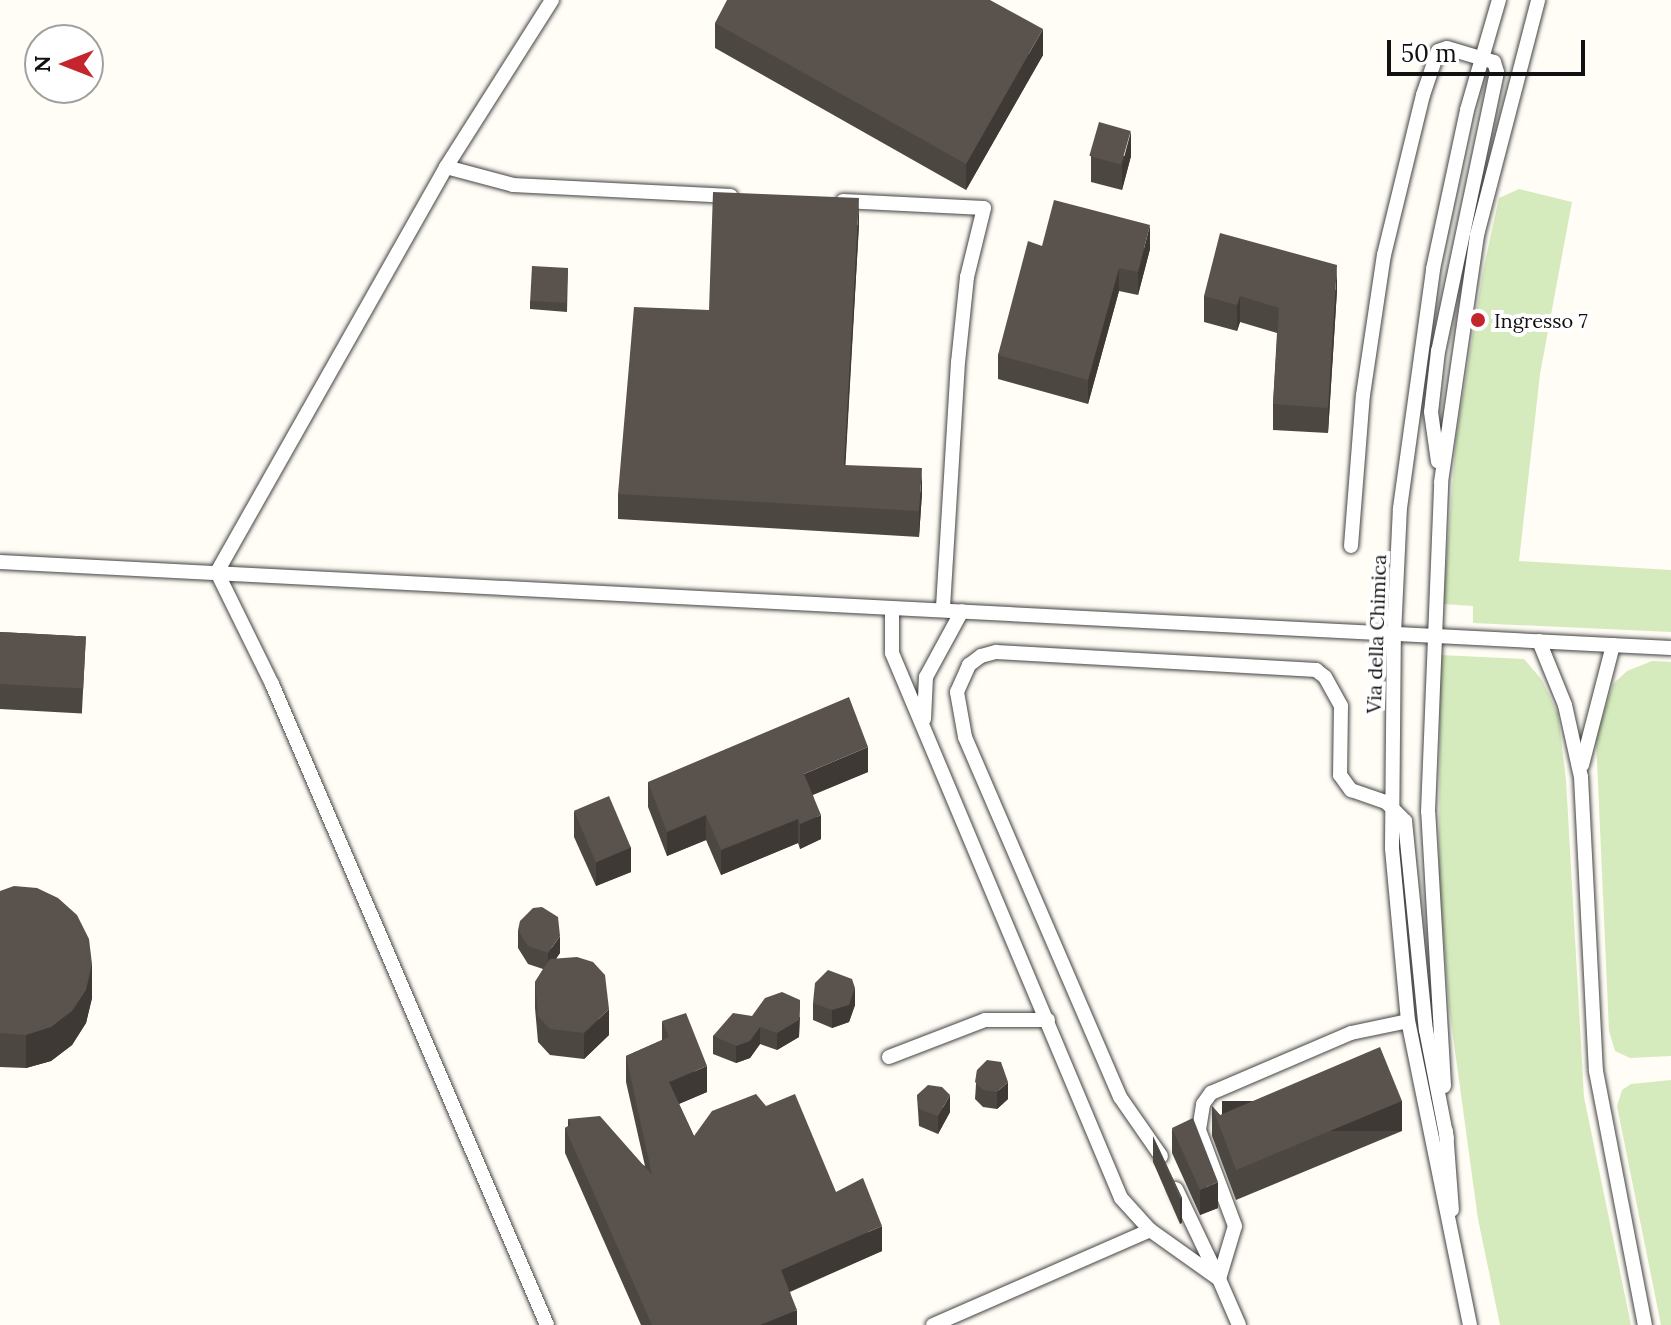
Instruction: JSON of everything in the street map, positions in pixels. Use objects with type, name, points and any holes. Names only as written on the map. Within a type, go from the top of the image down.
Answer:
[{"type":"lane","points":[[217,572],[446,167],[552,0]]},
{"type":"lane","name":"Via della Chimica","points":[[1470,1325],[1457,1274],[1408,1021],[1393,808],[1394,634],[1411,410],[1444,212],[1481,58],[1499,0]]},
{"type":"lane","name":"Via della Chimica","points":[[1457,1274],[1429,860],[1433,634],[1441,482],[1477,235],[1538,0]]},
{"type":"lane","points":[[1351,546],[1371,328],[1408,149],[1438,51],[1447,48],[1494,62],[1497,72],[1453,266],[1433,384],[1431,412],[1441,482]]},
{"type":"lane","points":[[446,167],[513,185],[748,197]]},
{"type":"lane","points":[[827,200],[984,208],[967,277],[961,334],[943,610]]},
{"type":"lane","points":[[0,562],[1671,648]]},
{"type":"lane","points":[[217,572],[272,684],[547,1325]]},
{"type":"lane","points":[[892,609],[892,653],[1121,1198],[1150,1230],[1219,1279]]},
{"type":"lane","points":[[925,731],[926,677],[962,611]]},
{"type":"lane","points":[[1539,641],[1565,705],[1581,777],[1596,1071],[1645,1325]]},
{"type":"lane","points":[[1581,777],[1591,717],[1613,645]]},
{"type":"lane","points":[[1239,1325],[1157,1146],[1120,1097],[959,719],[961,677],[969,665],[996,652],[1316,670],[1337,690],[1341,706],[1340,775],[1351,790],[1393,808],[1408,831],[1426,1030],[1447,1139]]},
{"type":"lane","points":[[889,1057],[985,1020],[1048,1020]]},
{"type":"lane","points":[[1219,1279],[1235,1226],[1199,1130],[1203,1104],[1211,1093],[1351,1033],[1408,1021]]},
{"type":"lane","points":[[933,1325],[1150,1230]]},
{"type":"green space","points":[[1519,189],[1572,202],[1540,374],[1519,561],[1671,570],[1671,632],[1473,623],[1473,606],[1443,604],[1456,439],[1483,271],[1499,198]]},
{"type":"green space","points":[[1440,655],[1524,659],[1542,680],[1558,714],[1566,780],[1584,1097],[1631,1325],[1500,1325],[1478,1219],[1449,1007],[1439,875]]},
{"type":"green space","points":[[1652,661],[1671,662],[1671,1056],[1630,1058],[1615,1051],[1609,1031],[1596,738],[1613,684],[1627,671]]},
{"type":"green space","points":[[1671,1080],[1671,1325],[1661,1325],[1617,1106],[1622,1090],[1631,1084]]},
{"type":"building","points":[[727,0],[990,0],[1043,29],[966,164],[715,23]]},
{"type":"building","points":[[1099,122],[1131,131],[1121,165],[1089,156]]},
{"type":"building","points":[[713,192],[859,198],[844,465],[922,468],[919,511],[618,494],[634,307],[709,310]]},
{"type":"building","points":[[1054,200],[1150,225],[1138,272],[1119,268],[1088,380],[998,355],[1028,241],[1042,246]]},
{"type":"building","points":[[1220,233],[1337,265],[1328,408],[1273,404],[1279,308],[1240,296],[1237,305],[1204,296]]},
{"type":"building","points":[[532,266],[568,268],[566,303],[530,301]]},
{"type":"building","points":[[0,632],[86,637],[83,688],[0,684]]},
{"type":"building","points":[[849,697],[868,747],[804,774],[821,815],[800,824],[798,819],[721,850],[706,815],[667,832],[648,782]]},
{"type":"building","points":[[609,796],[631,848],[596,862],[574,811]]},
{"type":"building","points":[[14,886],[37,888],[58,898],[77,915],[89,939],[92,964],[86,990],[72,1011],[51,1027],[26,1035],[0,1033],[0,891]]},
{"type":"building","points":[[542,907],[558,917],[560,936],[548,953],[528,946],[518,930],[520,921],[533,908]]},
{"type":"building","points":[[577,957],[593,962],[605,975],[609,1009],[584,1033],[550,1029],[538,1016],[535,982],[550,959]]},
{"type":"building","points":[[828,970],[852,979],[855,988],[849,1005],[832,1010],[813,1003],[815,983]]},
{"type":"building","points":[[782,992],[800,1000],[799,1020],[777,1033],[760,1027],[750,1041],[736,1046],[713,1036],[733,1013],[752,1016],[765,998]]},
{"type":"building","points":[[686,1013],[707,1066],[669,1082],[694,1136],[712,1111],[756,1094],[766,1106],[795,1094],[836,1192],[863,1178],[882,1226],[781,1270],[797,1310],[760,1325],[652,1325],[565,1128],[571,1125],[568,1119],[600,1116],[652,1175],[626,1056],[669,1037],[662,1021]]},
{"type":"building","points":[[1380,1047],[1402,1101],[1236,1170],[1212,1106],[1220,1115]]},
{"type":"building","points":[[987,1060],[1001,1062],[1008,1082],[997,1092],[983,1090],[975,1082],[977,1070]]},
{"type":"building","points":[[928,1085],[942,1087],[950,1095],[938,1116],[919,1109],[917,1095]]},
{"type":"building","points":[[1193,1118],[1218,1182],[1200,1190],[1172,1128]]},
{"type":"building","points":[[1153,1136],[1182,1198],[1180,1199]]},
{"type":"place","name":"Ingresso 7","points":[[1478,320]]}]
